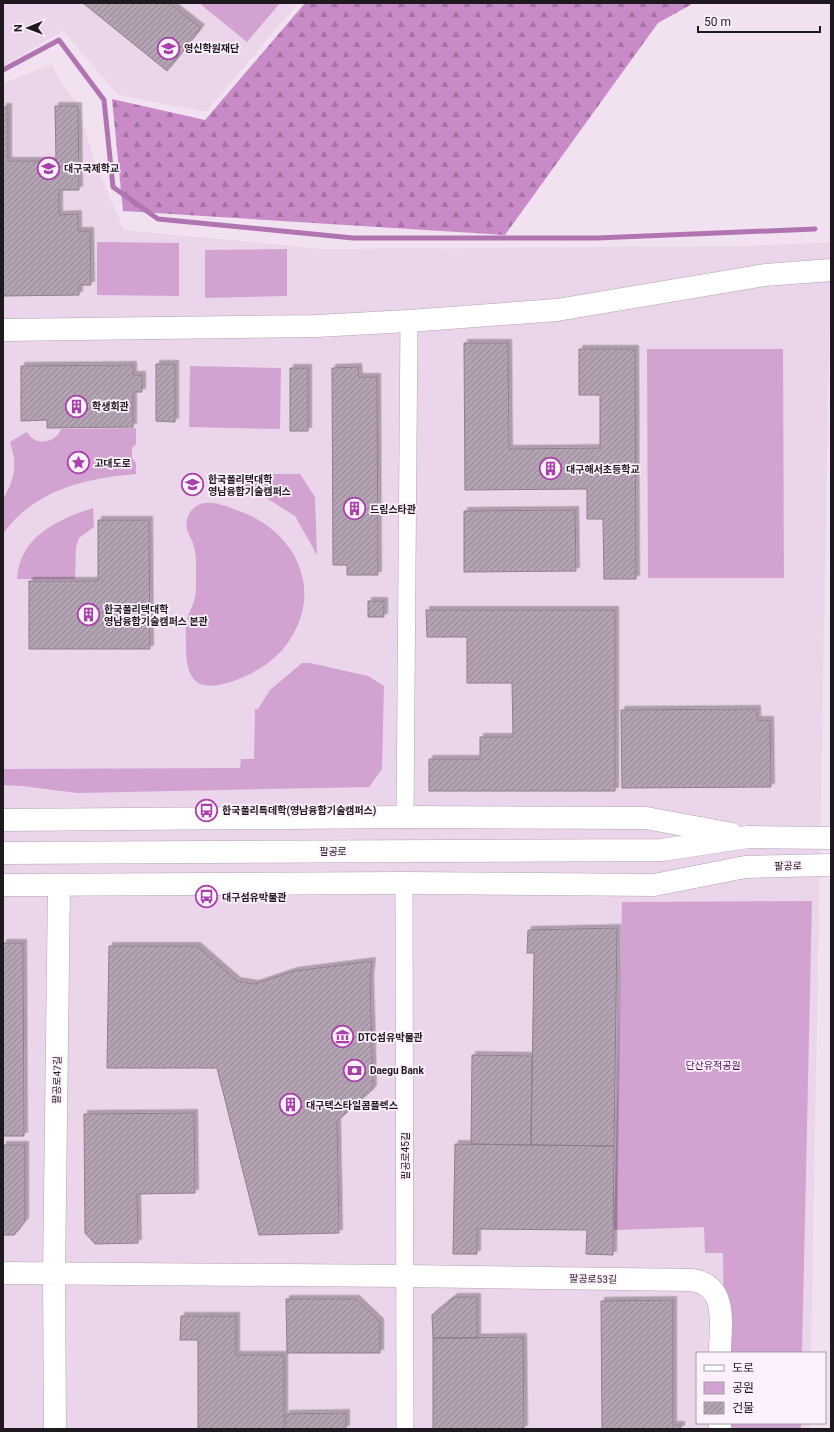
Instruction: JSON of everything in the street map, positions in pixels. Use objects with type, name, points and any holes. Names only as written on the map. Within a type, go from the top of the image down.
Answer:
[{"type":"main road","points":[[3,330],[316,326],[409,321],[557,310],[765,275],[831,270]]},
{"type":"main road","points":[[3,820],[405,817],[646,818],[748,837]]},
{"type":"main road","points":[[662,850],[748,837],[831,838]]},
{"type":"main road","points":[[662,850],[745,867]]},
{"type":"main road","name":"팔공로","points":[[3,853],[662,850]]},
{"type":"main road","name":"팔공로","points":[[745,867],[831,865]]},
{"type":"main road","points":[[3,885],[404,883],[654,885],[745,867]]},
{"type":"main road","name":"팔공로47길","points":[[55,1429],[54,1274],[60,885]]},
{"type":"main road","points":[[3,1274],[54,1274]]},
{"type":"main road","name":"팔공로53길","points":[[54,1274],[406,1276],[704,1282],[713,1290],[719,1300],[720,1352]]},
{"type":"street","points":[[405,817],[409,321]]},
{"type":"street","name":"팔공로45길","points":[[404,883],[406,1276],[405,1429]]},
{"type":"shaded area","name":"영신학원재단","points":[[3,3],[298,3],[206,112],[118,95],[63,31],[3,66]]},
{"type":"shaded area","points":[[52,64],[59,79],[78,106],[94,160],[124,230],[325,249],[750,246],[831,242],[811,1352],[696,1352],[696,1424],[810,1424],[810,1429],[3,1429],[3,83]]},
{"type":"green space","points":[[199,3],[280,3],[247,42]]},
{"type":"green space","points":[[305,3],[694,3],[658,23],[505,235],[123,211],[112,99],[205,120]]},
{"type":"green space","points":[[97,242],[179,243],[179,296],[97,295]]},
{"type":"green space","points":[[287,249],[287,296],[205,298],[205,250]]},
{"type":"green space","points":[[647,349],[783,349],[784,578],[648,578]]},
{"type":"green space","points":[[190,366],[281,368],[280,429],[189,427]]},
{"type":"green space","points":[[136,428],[136,444],[132,448],[132,458],[136,463],[136,474],[98,479],[62,489],[30,507],[16,519],[3,534],[3,499],[10,486],[14,472],[14,457],[10,442],[27,432],[35,440],[45,441],[55,437],[61,429]]},
{"type":"green space","points":[[230,474],[300,474],[315,497],[317,555],[295,516],[252,489],[233,482]]},
{"type":"green space","points":[[204,503],[216,504],[236,510],[257,519],[274,531],[288,547],[298,564],[304,583],[304,603],[298,624],[287,644],[281,651],[262,667],[247,675],[231,682],[209,686],[201,684],[191,675],[186,657],[186,624],[196,594],[196,559],[193,543],[186,525],[188,517],[193,509]]},
{"type":"green space","points":[[93,508],[94,527],[79,538],[76,547],[75,579],[17,579],[19,564],[33,541],[54,524],[80,512]]},
{"type":"green space","points":[[302,663],[310,663],[368,676],[384,686],[382,769],[369,787],[77,793],[3,785],[3,769],[240,768],[241,759],[254,759],[255,709],[258,709],[270,690]]},
{"type":"green space","name":"단산유적공원","points":[[812,901],[802,1352],[724,1352],[723,1253],[705,1253],[704,1227],[614,1230],[622,902]]},
{"type":"green space","points":[[724,1424],[801,1424],[801,1429],[724,1429]]},
{"type":"building","points":[[83,3],[169,3],[201,28],[167,71]]},
{"type":"building","points":[[55,106],[78,106],[79,190],[59,190],[59,215],[78,214],[78,231],[90,231],[91,285],[79,285],[79,295],[3,296],[3,107],[8,107],[8,161],[56,161]]},
{"type":"building","name":"대구해서초등학교","points":[[464,343],[508,343],[509,449],[600,448],[600,395],[579,395],[579,349],[635,349],[636,579],[604,579],[603,519],[587,519],[587,489],[465,490]]},
{"type":"building","points":[[156,364],[175,364],[175,422],[156,421]]},
{"type":"building","name":"학생회관","points":[[133,365],[133,375],[142,375],[142,392],[133,392],[133,427],[47,428],[47,420],[21,421],[21,366]]},
{"type":"building","name":"드림스타관","points":[[358,367],[359,377],[377,377],[378,575],[347,575],[347,565],[333,565],[332,368]]},
{"type":"building","points":[[290,368],[308,368],[308,431],[290,431]]},
{"type":"building","points":[[575,510],[576,571],[464,572],[464,511]]},
{"type":"building","name":"한국폴리텍대학 영남융합기술캠퍼스 본관","points":[[98,520],[149,520],[150,649],[29,649],[29,581],[98,581]]},
{"type":"building","points":[[368,601],[384,601],[384,617],[368,617]]},
{"type":"building","points":[[426,610],[615,610],[615,791],[429,791],[429,759],[480,759],[480,737],[513,737],[512,683],[467,683],[467,637],[427,637]]},
{"type":"building","points":[[757,709],[757,720],[770,720],[771,787],[622,788],[621,710]]},
{"type":"building","points":[[617,928],[614,1146],[531,1145],[534,953],[527,953],[528,930]]},
{"type":"building","points":[[3,943],[23,943],[24,1136],[3,1136]]},
{"type":"building","name":"대구텍스타일콤플렉스","points":[[109,946],[197,946],[237,981],[255,984],[294,971],[372,961],[370,978],[373,1089],[337,1121],[339,1233],[259,1235],[217,1068],[107,1068]]},
{"type":"building","points":[[472,1055],[532,1056],[531,1145],[471,1144]]},
{"type":"building","points":[[194,1113],[195,1193],[137,1194],[138,1243],[95,1244],[85,1233],[84,1114]]},
{"type":"building","points":[[455,1144],[614,1146],[613,1255],[586,1254],[587,1230],[477,1229],[477,1254],[453,1254]]},
{"type":"building","points":[[3,1145],[25,1145],[25,1221],[14,1235],[3,1235]]},
{"type":"building","points":[[454,1297],[477,1297],[477,1338],[433,1338],[432,1315]]},
{"type":"building","points":[[286,1299],[356,1299],[380,1322],[380,1353],[287,1353]]},
{"type":"building","points":[[673,1300],[673,1425],[681,1425],[681,1429],[602,1429],[601,1301]]},
{"type":"building","points":[[181,1316],[236,1316],[236,1355],[284,1355],[284,1429],[198,1429],[198,1340],[180,1340]]},
{"type":"building","points":[[523,1337],[524,1429],[433,1429],[433,1338]]},
{"type":"building","points":[[346,1413],[346,1429],[286,1429],[286,1414]]},
{"type":"waterway","points":[[3,70],[59,40],[104,100],[113,187],[158,219],[353,238],[597,238],[815,229]]},
{"type":"place","name":"영신학원재단","points":[[169,48]]},
{"type":"place","name":"대구국제학교","points":[[49,168]]},
{"type":"place","name":"학생회관","points":[[77,406]]},
{"type":"place","name":"고대도로","points":[[79,463]]},
{"type":"place","name":"대구해서초등학교","points":[[550,469]]},
{"type":"place","name":"한국폴리텍대학 영남융합기술캠퍼스","points":[[193,485]]},
{"type":"place","name":"드림스타관","points":[[355,509]]},
{"type":"place","name":"한국폴리텍대학 영남융합기술캠퍼스 본관","points":[[89,615]]},
{"type":"place","name":"한국폴리특데학(영남융합기술캠퍼스)","points":[[207,810]]},
{"type":"place","name":"대구섬유박물관","points":[[206,897]]},
{"type":"place","name":"DTC섬유박물관","points":[[342,1037]]},
{"type":"place","name":"Daegu Bank","points":[[355,1070]]},
{"type":"place","name":"대구텍스타일콤플렉스","points":[[291,1105]]}]
